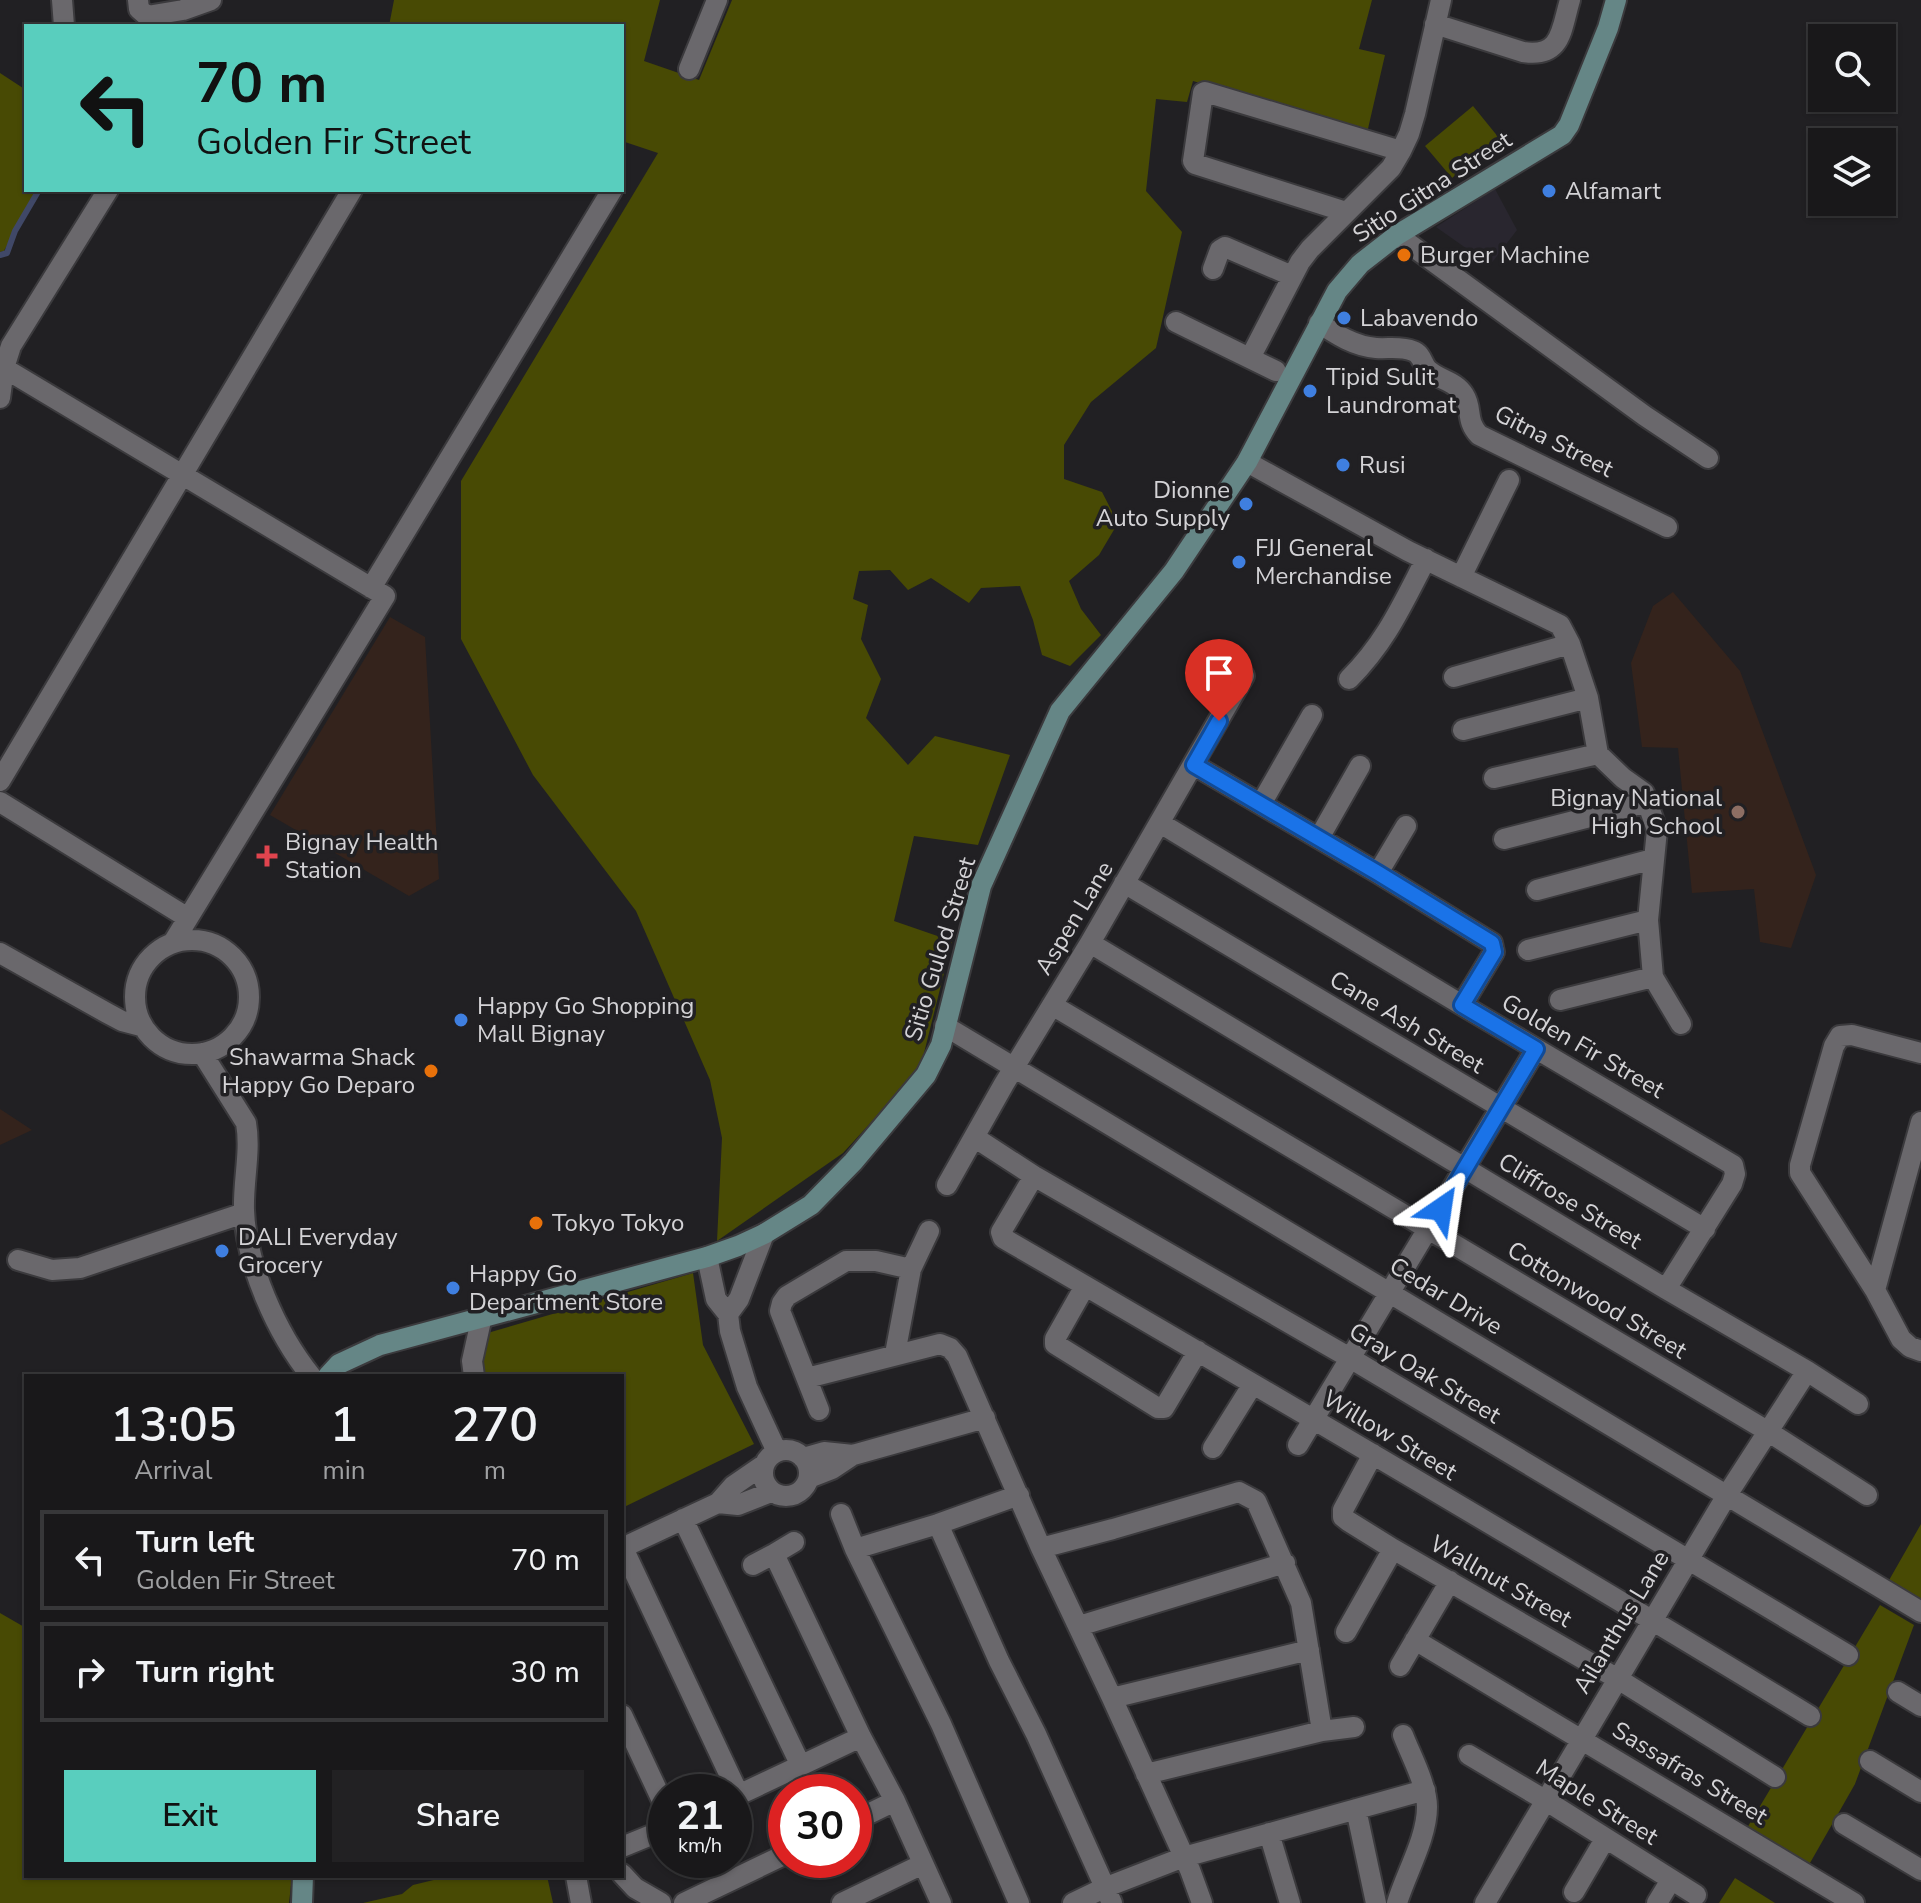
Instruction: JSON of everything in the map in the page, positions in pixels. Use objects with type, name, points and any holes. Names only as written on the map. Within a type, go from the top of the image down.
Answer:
[{"type":"main road","name":"Sitio Gitna Street","points":[[1247,462],[1337,291],[1360,264],[1397,235],[1562,135],[1569,125],[1608,28],[1616,0]]},
{"type":"main road","name":"Sitio Gulod Street","points":[[330,1374],[339,1364],[380,1345],[707,1257],[764,1234],[811,1205],[853,1162],[926,1075],[941,1045],[981,886],[1060,711],[1174,571],[1247,462]]},
{"type":"main road","points":[[302,1903],[303,1878]]},
{"type":"street","points":[[62,0],[64,24]]},
{"type":"street","points":[[138,0],[139,9],[147,16],[183,10],[211,0]]},
{"type":"street","points":[[689,69],[717,0]]},
{"type":"street","points":[[1250,358],[1292,276],[1310,249],[1391,168],[1401,151],[1415,114],[1441,0]]},
{"type":"street","points":[[1435,24],[1535,54],[1553,48],[1570,0]]},
{"type":"street","points":[[1346,212],[1195,164],[1201,95],[1205,92],[1401,151]]},
{"type":"street","points":[[0,398],[11,346],[107,192]]},
{"type":"street","points":[[0,781],[351,192]]},
{"type":"street","points":[[371,588],[611,192]]},
{"type":"street","points":[[1397,235],[1645,416],[1708,458]]},
{"type":"street","points":[[1213,269],[1220,250],[1225,247],[1292,276]]},
{"type":"street","points":[[1176,322],[1276,371]]},
{"type":"street","name":"Gitna Street","points":[[1319,323],[1356,345],[1413,350],[1419,354],[1426,368],[1463,393],[1471,427],[1479,435],[1667,527]]},
{"type":"street","points":[[4,368],[385,596],[174,941]]},
{"type":"street","points":[[1247,462],[1426,559],[1560,625],[1570,644],[1588,698],[1598,754],[1644,793],[1657,830],[1648,920],[1653,977],[1681,1024]]},
{"type":"street","points":[[1461,577],[1509,480]]},
{"type":"street","points":[[1349,679],[1386,634],[1426,559]]},
{"type":"street","points":[[1454,677],[1570,644]]},
{"type":"street","name":"Aspen Lane","points":[[947,1185],[1244,676]]},
{"type":"street","points":[[1463,730],[1588,698]]},
{"type":"street","points":[[1261,804],[1312,715]]},
{"type":"street","points":[[1494,778],[1598,754]]},
{"type":"street","points":[[1194,765],[1492,943],[1494,952],[1462,1005]]},
{"type":"street","points":[[1319,838],[1360,766]]},
{"type":"street","points":[[0,802],[188,918]]},
{"type":"street","points":[[1504,839],[1648,802]]},
{"type":"street","name":"Golden Fir Street","points":[[1160,823],[1733,1165],[1735,1174],[1732,1184],[1666,1289]]},
{"type":"street","points":[[1378,873],[1406,826]]},
{"type":"street","points":[[1537,890],[1653,859]]},
{"type":"street","name":"Cane Ash Street","points":[[1124,883],[1705,1229]]},
{"type":"street","points":[[1528,950],[1648,920]]},
{"type":"street","points":[[204,940],[221,947],[235,958],[245,974],[249,991],[248,1009],[241,1026],[228,1042],[210,1052],[191,1055],[171,1051],[154,1041],[141,1026],[134,1007],[135,987],[143,967],[153,954],[174,941],[204,940]]},
{"type":"street","name":"Cliffrose Street","points":[[1090,943],[1858,1404]]},
{"type":"street","points":[[0,953],[122,1021],[141,1026]]},
{"type":"street","points":[[1560,1000],[1653,977]]},
{"type":"street","name":"Cottonwood Street","points":[[1052,1005],[1769,1432],[1867,1495]]},
{"type":"street","name":"Cedar Drive","points":[[945,1026],[1921,1612]]},
{"type":"street","points":[[1921,1053],[1852,1035],[1840,1036],[1834,1046],[1800,1165],[1803,1180],[1875,1290],[1901,1339],[1921,1351]]},
{"type":"street","points":[[1298,1445],[1536,1049]]},
{"type":"street","points":[[202,1053],[246,1123],[244,1213],[254,1268],[275,1318],[309,1374]]},
{"type":"street","points":[[1875,1290],[1921,1122]]},
{"type":"street","name":"Gray Oak Street","points":[[974,1137],[1034,1176],[1350,1358],[1848,1655]]},
{"type":"street","name":"Willow Street","points":[[1034,1176],[1001,1232],[1003,1238],[1373,1454],[1810,1716]]},
{"type":"street","points":[[18,1260],[52,1270],[80,1268],[244,1213]]},
{"type":"street","points":[[895,1354],[911,1269],[929,1231]]},
{"type":"street","points":[[728,1314],[739,1299],[764,1234]]},
{"type":"street","points":[[707,1257],[716,1299],[728,1314],[730,1331],[771,1458],[763,1479],[771,1492],[783,1497],[797,1494],[802,1490],[806,1468]]},
{"type":"street","points":[[819,1410],[780,1311],[782,1303],[787,1296],[846,1261],[876,1261],[911,1269]]},
{"type":"street","points":[[1085,1286],[1055,1344],[1158,1408],[1164,1408],[1198,1351]]},
{"type":"street","points":[[474,1374],[472,1361],[482,1316]]},
{"type":"street","points":[[807,1378],[940,1344],[950,1348],[957,1356],[1202,1903]]},
{"type":"street","name":"Ailanthus Lane","points":[[1485,1903],[1727,1495],[1807,1371]]},
{"type":"street","points":[[1213,1448],[1253,1384]]},
{"type":"street","points":[[624,1547],[718,1503],[733,1486],[771,1458],[788,1450],[806,1468],[832,1469],[853,1455],[985,1418]]},
{"type":"street","name":"Wallnut Street","points":[[1373,1454],[1343,1510],[1343,1517],[1618,1679],[1775,1777]]},
{"type":"street","points":[[718,1503],[738,1505],[771,1492]]},
{"type":"street","points":[[1041,1548],[1239,1492],[1256,1501],[1301,1603],[1322,1731]]},
{"type":"street","points":[[855,1549],[1019,1495]]},
{"type":"street","points":[[841,1514],[855,1549],[941,1724],[1019,1903]]},
{"type":"street","points":[[683,1519],[801,1766]]},
{"type":"street","points":[[938,1524],[1108,1895]]},
{"type":"street","points":[[753,1565],[794,1542]]},
{"type":"street","points":[[1346,1632],[1393,1549]]},
{"type":"street","points":[[624,1552],[726,1774]]},
{"type":"street","points":[[774,1554],[895,1801],[941,1903]]},
{"type":"street","points":[[1079,1626],[1285,1563]]},
{"type":"street","points":[[1400,1666],[1450,1581]]},
{"type":"street","name":"Sassafras Street","points":[[1415,1640],[1854,1903]]},
{"type":"street","points":[[1112,1698],[1309,1650]]},
{"type":"street","points":[[1898,1692],[1921,1706]]},
{"type":"street","points":[[624,1719],[650,1774]]},
{"type":"street","points":[[1146,1774],[1322,1731],[1354,1727]]},
{"type":"street","points":[[1397,1903],[1423,1833],[1427,1807],[1425,1790],[1403,1735]]},
{"type":"street","points":[[752,1789],[861,1737]]},
{"type":"street","name":"Maple Street","points":[[1469,1755],[1696,1895]]},
{"type":"street","points":[[1870,1761],[1921,1792]]},
{"type":"street","points":[[1073,1903],[1108,1895],[1184,1857],[1425,1790]]},
{"type":"street","points":[[872,1812],[895,1801]]},
{"type":"street","points":[[1356,1809],[1376,1903]]},
{"type":"street","points":[[1844,1824],[1921,1870]]},
{"type":"street","points":[[1269,1833],[1290,1903]]},
{"type":"street","points":[[624,1846],[648,1836]]},
{"type":"street","points":[[1574,1892],[1605,1839]]},
{"type":"street","points":[[684,1903],[768,1863]]},
{"type":"street","points":[[842,1903],[923,1864]]},
{"type":"street","points":[[624,1876],[635,1888],[661,1903]]},
{"type":"street","points":[[576,1878],[581,1903]]},
{"type":"street","points":[[1657,1903],[1671,1880]]},
{"type":"shaded area","points":[[394,0],[660,0],[644,61],[699,80],[732,0],[1372,0],[1359,49],[1385,55],[1367,133],[1193,81],[1187,102],[1156,99],[1146,191],[1182,232],[1156,348],[1091,402],[1064,445],[1064,479],[1102,492],[1118,523],[1099,555],[1069,581],[1081,609],[1101,635],[1070,666],[1042,655],[1020,586],[981,588],[969,603],[931,578],[908,590],[890,570],[859,571],[853,599],[868,605],[861,639],[881,679],[866,718],[908,765],[935,736],[1010,755],[978,845],[914,836],[894,921],[952,941],[920,1069],[843,1153],[717,1241],[722,1138],[710,1080],[636,911],[533,775],[461,639],[461,481],[658,153],[624,142],[624,24],[389,24]]},
{"type":"shaded area","points":[[0,73],[24,89],[24,192],[35,192],[4,251],[0,252]]},
{"type":"shaded area","points":[[1473,106],[1499,138],[1452,178],[1425,146]]},
{"type":"shaded area","points":[[1495,189],[1517,230],[1490,265],[1436,227]]},
{"type":"shaded area","name":"Bignay National High School","points":[[1673,592],[1740,671],[1816,875],[1791,948],[1760,942],[1754,889],[1692,893],[1678,748],[1642,747],[1631,663],[1653,606]]},
{"type":"shaded area","points":[[390,617],[425,637],[439,879],[409,896],[270,815]]},
{"type":"shaded area","points":[[0,1109],[32,1130],[0,1145]]},
{"type":"shaded area","points":[[693,1273],[703,1345],[754,1444],[624,1507],[624,1374],[482,1374],[484,1334]]},
{"type":"shaded area","points":[[1921,1524],[1921,1601],[1888,1582]]},
{"type":"shaded area","points":[[1880,1605],[1914,1625],[1855,1784],[1806,1870],[1744,1833]]},
{"type":"shaded area","points":[[0,1613],[24,1627],[24,1878],[292,1878],[289,1903],[0,1903]]},
{"type":"shaded area","points":[[442,1878],[547,1878],[553,1903],[363,1903],[402,1894],[413,1885]]},
{"type":"shaded area","points":[[1735,1878],[1775,1903],[1719,1903]]},
{"type":"waterway","points":[[0,255],[7,253],[15,231],[38,192]]},
{"type":"place","name":"Alfamart","points":[[1549,191]]},
{"type":"place","name":"Burger Machine","points":[[1404,255]]},
{"type":"place","name":"Labavendo","points":[[1344,318]]},
{"type":"place","name":"Tipid Sulit Laundromat","points":[[1310,391]]},
{"type":"place","name":"Rusi","points":[[1343,465]]},
{"type":"place","name":"Dionne Auto Supply","points":[[1246,504]]},
{"type":"place","name":"FJJ General Merchandise","points":[[1239,562]]},
{"type":"place","name":"Bignay National High School","points":[[1738,812]]},
{"type":"place","name":"Bignay Health Station","points":[[267,856]]},
{"type":"place","name":"Happy Go Shopping Mall Bignay","points":[[461,1020]]},
{"type":"place","name":"Shawarma Shack Happy Go Deparo","points":[[431,1071]]},
{"type":"place","name":"Tokyo Tokyo","points":[[536,1223]]},
{"type":"place","name":"DALI Everyday Grocery","points":[[222,1251]]},
{"type":"place","name":"Happy Go Department Store","points":[[453,1288]]},
{"type":"route","points":[[1219,721],[1194,765],[1492,943],[1494,952],[1462,1005],[1536,1049],[1441,1209]]}]
